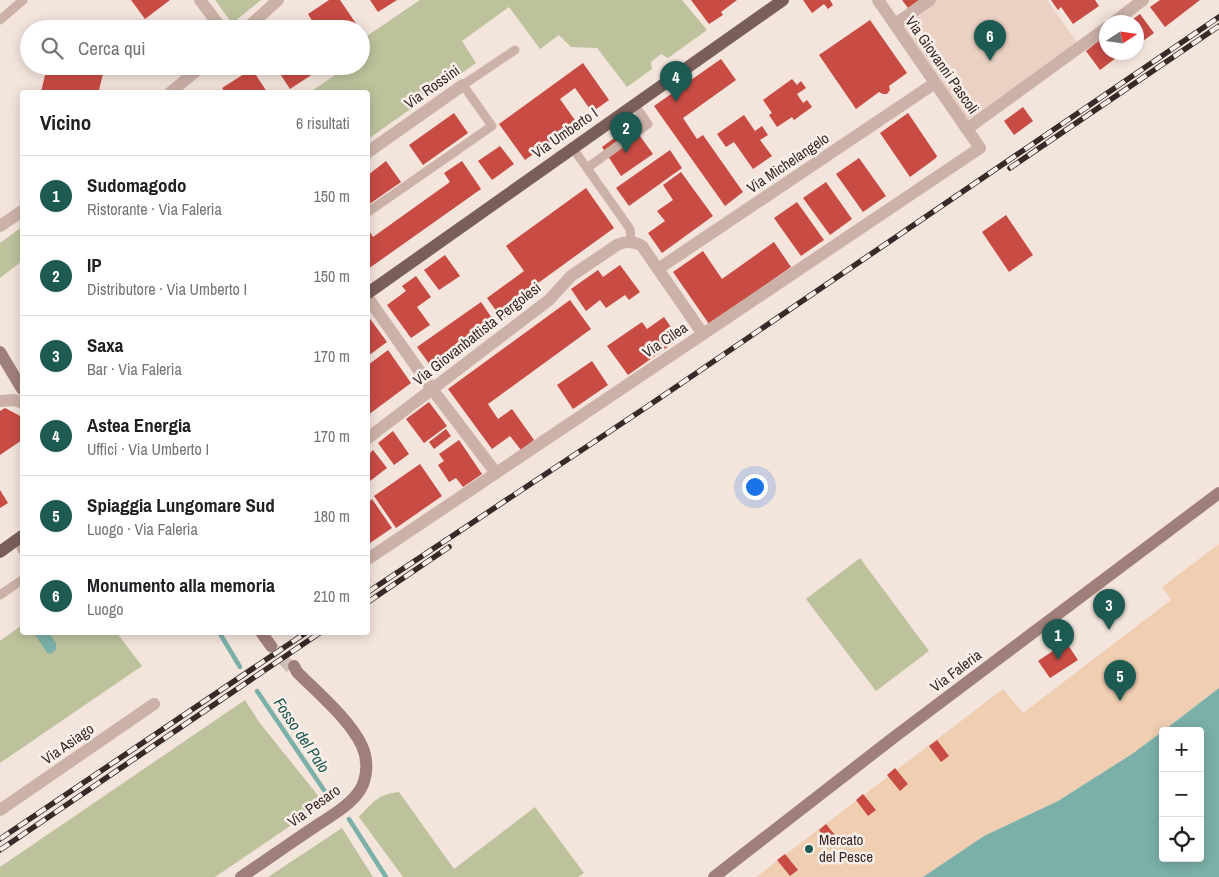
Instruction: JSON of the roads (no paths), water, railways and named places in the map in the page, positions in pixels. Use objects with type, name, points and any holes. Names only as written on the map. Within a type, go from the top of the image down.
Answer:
[{"type":"main road","name":"Via Umberto I","points":[[370,292],[782,0]]},
{"type":"main road","points":[[0,552],[20,542]]},
{"type":"street","points":[[200,0],[215,20]]},
{"type":"street","points":[[256,20],[278,0]]},
{"type":"street","name":"Via Giovanni Pascoli","points":[[878,0],[980,148]]},
{"type":"street","points":[[895,24],[930,0]]},
{"type":"street","points":[[1123,15],[1143,0]]},
{"type":"street","points":[[967,129],[1099,33]]},
{"type":"street","points":[[173,90],[191,75]]},
{"type":"street","name":"Via Michelangelo","points":[[658,269],[935,83]]},
{"type":"street","name":"Via Rossini","points":[[370,151],[464,85]]},
{"type":"street","name":"Via Cilea","points":[[370,558],[980,148]]},
{"type":"street","points":[[0,226],[20,212]]},
{"type":"street","points":[[631,242],[642,246],[703,334]]},
{"type":"street","name":"Via Giovanbattista Pergolesi","points":[[370,436],[549,300],[571,276],[617,245],[631,242]]},
{"type":"street","points":[[370,301],[432,389],[496,472]]},
{"type":"street","points":[[0,352],[20,383]]},
{"type":"street","points":[[0,401],[15,400],[20,402]]},
{"type":"street","name":"Via Faleria","points":[[714,877],[893,738],[1219,493]]},
{"type":"street","name":"Via Pesaro","points":[[241,877],[332,816],[352,799],[360,790],[365,779],[367,761],[355,734],[294,669]]},
{"type":"street","name":"Via Asiago","points":[[0,810],[154,704]]},
{"type":"lane","points":[[0,20],[24,0]]},
{"type":"lane","name":"Via Rossini","points":[[464,85],[514,50]]},
{"type":"lane","points":[[370,211],[492,126],[464,85]]},
{"type":"lane","points":[[586,168],[648,124],[634,104]]},
{"type":"lane","points":[[572,148],[630,230],[631,242]]},
{"type":"lane","points":[[0,595],[20,581]]},
{"type":"water","points":[[35,635],[50,635],[56,643],[56,650],[50,654],[47,653]]},
{"type":"water","points":[[1219,688],[1219,877],[923,877],[984,836],[1058,801],[1132,754],[1159,734],[1159,862],[1204,862],[1204,727],[1168,727]]},
{"type":"waterway","name":"Fosso del Palo","points":[[221,635],[240,667]]},
{"type":"waterway","name":"Fosso del Palo","points":[[257,691],[326,793]]},
{"type":"waterway","name":"Fosso del Palo","points":[[349,819],[386,877]]},
{"type":"tunnel","points":[[271,646],[291,668]]},
{"type":"railway","points":[[370,591],[648,406],[1219,17]]},
{"type":"railway","points":[[1010,168],[1219,26]]},
{"type":"railway","points":[[370,601],[449,547]]},
{"type":"railway","points":[[0,839],[303,635]]},
{"type":"railway","points":[[0,850],[317,635]]},
{"type":"place","name":"Monumento alla memoria","points":[[990,61]]},
{"type":"place","name":"Astea Energia","points":[[676,102]]},
{"type":"place","name":"IP","points":[[626,153]]},
{"type":"place","name":"Saxa","points":[[1109,630]]},
{"type":"place","name":"Sudomagodo","points":[[1058,660]]},
{"type":"place","name":"Spiaggia Lungomare Sud","points":[[1120,701]]},
{"type":"place","name":"Mercato del Pesce","points":[[809,849]]}]
